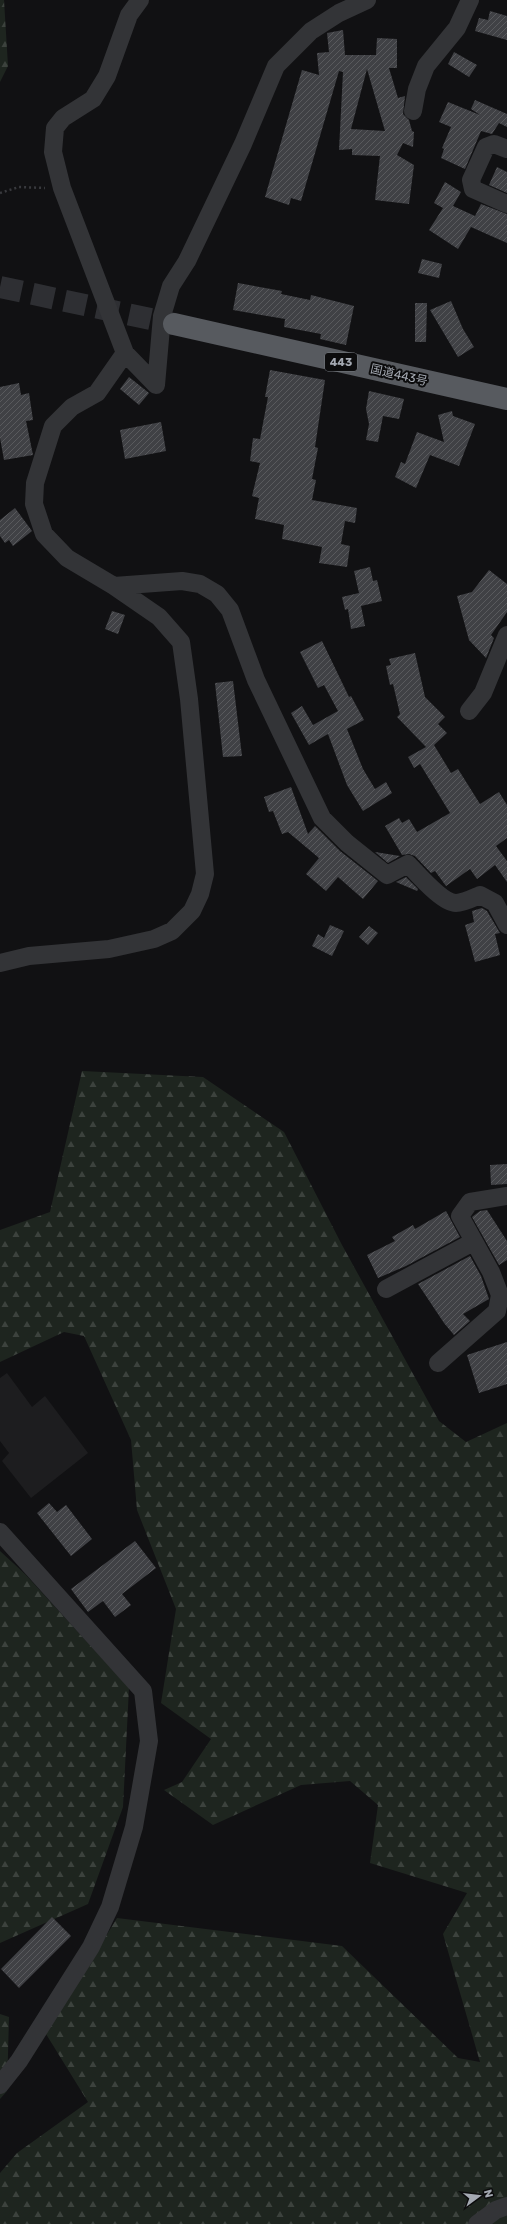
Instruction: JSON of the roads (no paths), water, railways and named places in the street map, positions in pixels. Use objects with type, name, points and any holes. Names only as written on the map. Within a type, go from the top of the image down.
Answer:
[{"type":"highway","name":"国道443号","points":[[174,324],[507,400]]},
{"type":"street","points":[[140,0],[128,15],[107,76],[92,99],[63,118],[55,128],[52,152],[62,188],[125,353],[156,385],[162,316],[171,286],[186,261],[243,144],[276,66],[311,31],[339,13],[367,0]]},
{"type":"street","points":[[413,111],[416,89],[426,66],[457,28],[470,0]]},
{"type":"street","points":[[507,149],[494,144],[486,147],[471,180],[473,190],[507,204]]},
{"type":"street","points":[[0,963],[29,956],[109,950],[154,939],[172,931],[192,910],[200,894],[205,874],[189,699],[181,642],[159,617],[114,586],[67,558],[44,534],[34,504],[35,483],[53,426],[72,407],[97,393],[125,353]]},
{"type":"street","points":[[114,586],[182,581],[200,584],[217,594],[230,610],[256,680],[322,818],[347,843],[387,875],[408,864],[422,879],[449,901],[456,903],[480,895],[495,902],[507,925]]},
{"type":"street","points":[[469,711],[483,693],[507,635]]},
{"type":"street","points":[[438,1364],[498,1311],[500,1295],[491,1272],[473,1242],[460,1216],[470,1202],[507,1196]]},
{"type":"street","points":[[386,1288],[473,1242]]},
{"type":"street","points":[[0,1532],[143,1691],[149,1741],[134,1827],[110,1907],[91,1947],[19,2061],[0,2085]]},
{"type":"street","points":[[477,2224],[496,2210],[507,2206]]},
{"type":"tunnel","points":[[0,287],[174,324]]}]
